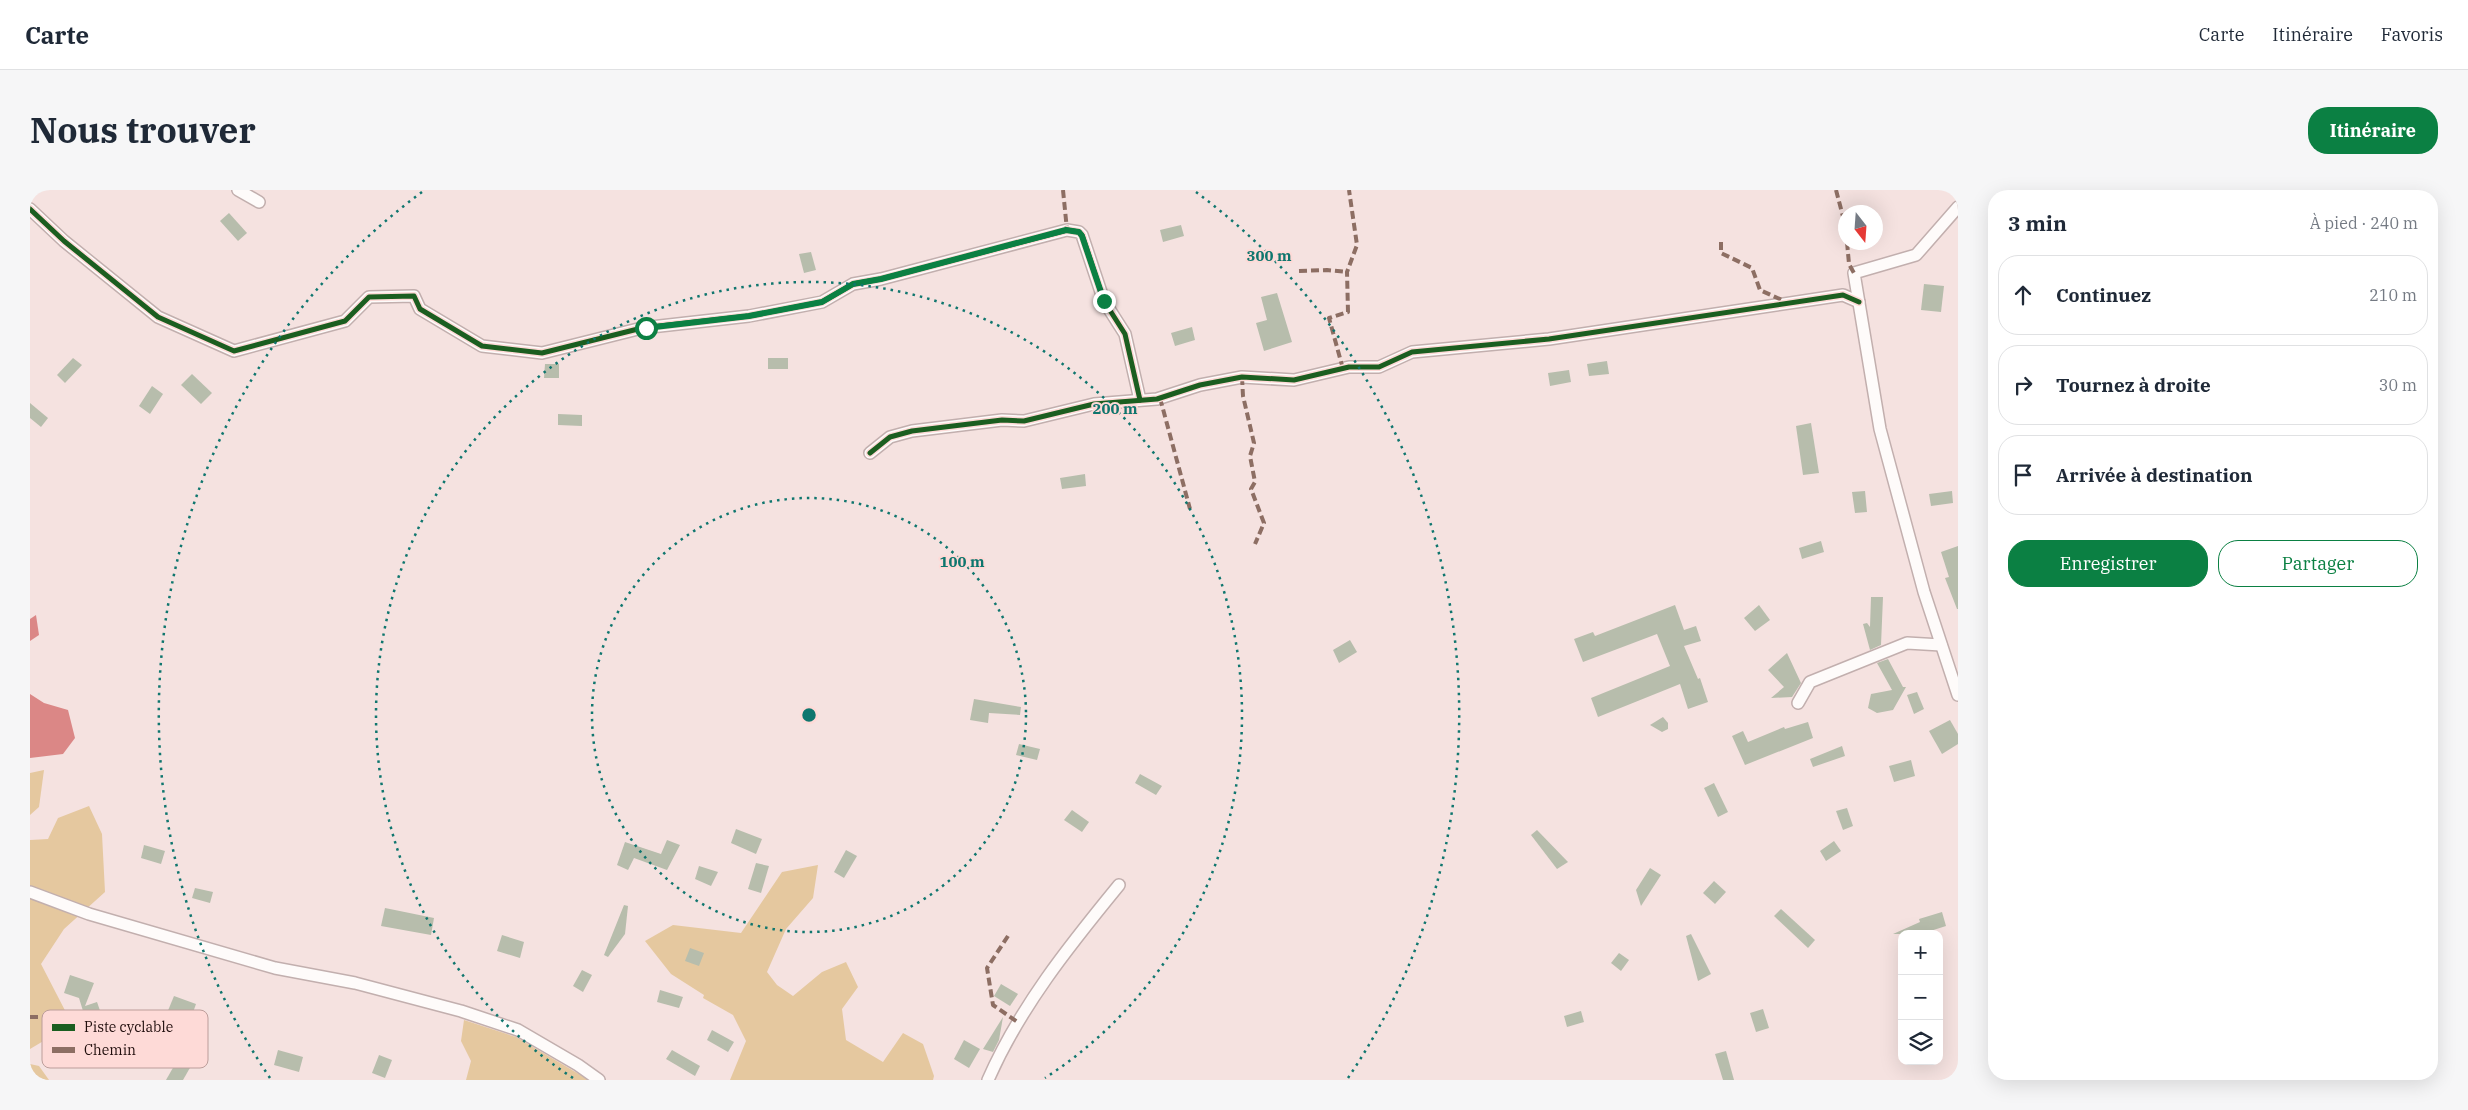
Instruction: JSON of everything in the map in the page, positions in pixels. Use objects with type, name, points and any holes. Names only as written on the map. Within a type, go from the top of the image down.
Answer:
[{"type":"street","points":[[238,190],[259,202]]},
{"type":"street","points":[[1958,206],[1916,255],[1854,273],[1880,429],[1924,592],[1958,695]]},
{"type":"street","points":[[30,209],[64,241],[158,317],[234,351],[345,321],[369,297],[414,296],[420,309],[482,346],[542,352],[646,328],[749,316],[822,302],[853,284],[881,279],[1066,230],[1079,232],[1104,301],[1125,334],[1140,400]]},
{"type":"street","points":[[870,453],[890,437],[912,431],[1002,420],[1024,421],[1094,404],[1158,399],[1200,385],[1242,377],[1294,380],[1349,367],[1374,368],[1412,352],[1550,339],[1843,295],[1859,302]]},
{"type":"street","points":[[1798,703],[1810,682],[1907,643],[1941,645]]},
{"type":"street","points":[[988,1080],[1052,968],[1119,885]]},
{"type":"street","points":[[30,892],[89,914],[275,968],[354,983],[461,1011],[518,1030],[578,1065],[599,1080]]},
{"type":"shaded area","points":[[36,615],[39,635],[30,641],[30,619]]},
{"type":"shaded area","points":[[30,694],[44,703],[68,710],[75,738],[63,754],[30,758]]},
{"type":"shaded area","points":[[44,770],[39,807],[30,815],[30,773]]},
{"type":"shaded area","points":[[89,806],[102,834],[105,892],[64,929],[41,964],[65,1010],[42,1010],[42,1042],[30,1049],[30,840],[48,839],[58,818]]},
{"type":"shaded area","points":[[818,865],[813,898],[786,929],[767,972],[777,985],[793,996],[822,972],[846,962],[858,987],[842,1009],[846,1040],[883,1062],[903,1033],[923,1044],[934,1076],[933,1080],[730,1080],[746,1041],[733,1015],[703,998],[704,995],[671,974],[645,941],[673,925],[741,933],[782,872]]},
{"type":"shaded area","points":[[464,1020],[516,1037],[589,1080],[466,1080],[471,1061],[461,1041]]},
{"type":"shaded area","points":[[30,1064],[39,1066],[49,1080],[30,1080]]},
{"type":"building","points":[[229,213],[247,233],[238,241],[220,221]]},
{"type":"building","points":[[1181,225],[1184,236],[1163,242],[1160,230]]},
{"type":"building","points":[[811,252],[816,270],[804,273],[799,254]]},
{"type":"building","points":[[1924,284],[1944,286],[1941,312],[1921,310]]},
{"type":"building","points":[[1277,293],[1292,342],[1264,351],[1256,323],[1267,320],[1261,297]]},
{"type":"building","points":[[1192,327],[1195,340],[1175,346],[1171,333]]},
{"type":"building","points":[[73,358],[82,365],[65,383],[57,375]]},
{"type":"building","points":[[768,358],[788,358],[788,369],[768,369]]},
{"type":"building","points":[[1607,361],[1609,374],[1589,376],[1587,364]]},
{"type":"building","points":[[545,364],[559,364],[559,378],[544,378]]},
{"type":"building","points":[[1569,370],[1571,382],[1550,386],[1548,373]]},
{"type":"building","points":[[192,374],[212,393],[201,404],[181,385]]},
{"type":"building","points":[[152,386],[163,394],[150,414],[139,406]]},
{"type":"building","points":[[30,403],[48,418],[41,427],[30,418]]},
{"type":"building","points":[[558,414],[582,415],[582,426],[558,425]]},
{"type":"building","points":[[1811,423],[1819,473],[1803,475],[1796,426]]},
{"type":"building","points":[[1085,474],[1086,486],[1062,489],[1060,478]]},
{"type":"building","points":[[1865,491],[1867,512],[1855,513],[1852,492]]},
{"type":"building","points":[[1952,491],[1953,503],[1931,506],[1929,494]]},
{"type":"building","points":[[1821,541],[1824,552],[1802,559],[1799,548]]},
{"type":"building","points":[[1958,546],[1957,609],[1945,578],[1949,577],[1941,552]]},
{"type":"building","points":[[1871,597],[1883,597],[1881,645],[1870,650],[1863,624],[1867,623],[1870,627]]},
{"type":"building","points":[[1675,605],[1684,630],[1696,626],[1701,641],[1684,646],[1698,679],[1700,678],[1708,702],[1688,709],[1680,684],[1598,717],[1591,698],[1670,666],[1657,634],[1583,662],[1574,639],[1593,632],[1595,636]]},
{"type":"building","points":[[1759,605],[1770,620],[1755,631],[1744,618]]},
{"type":"building","points":[[1350,640],[1357,652],[1339,663],[1333,650]]},
{"type":"building","points":[[1787,653],[1801,683],[1792,697],[1771,698],[1784,687],[1768,670]]},
{"type":"building","points":[[1888,659],[1903,687],[1906,687],[1893,710],[1877,713],[1868,708],[1871,694],[1892,690],[1877,663]]},
{"type":"building","points":[[1917,692],[1924,709],[1914,714],[1907,695]]},
{"type":"building","points":[[974,699],[1021,707],[1020,715],[989,713],[988,723],[970,720]]},
{"type":"building","points":[[1663,717],[1668,723],[1668,729],[1662,732],[1650,725]]},
{"type":"building","points":[[1950,720],[1958,734],[1958,744],[1942,754],[1929,731]]},
{"type":"building","points":[[1808,722],[1813,738],[1745,765],[1732,736],[1743,731],[1748,742],[1784,727],[1785,729]]},
{"type":"building","points":[[1019,744],[1040,749],[1037,760],[1016,755]]},
{"type":"building","points":[[1842,746],[1845,756],[1813,767],[1810,759]]},
{"type":"building","points":[[1911,760],[1915,776],[1894,782],[1889,766]]},
{"type":"building","points":[[1140,774],[1162,786],[1156,795],[1135,783]]},
{"type":"building","points":[[1714,783],[1728,812],[1718,817],[1704,788]]},
{"type":"building","points":[[1847,808],[1853,826],[1843,830],[1836,811]]},
{"type":"building","points":[[1072,810],[1089,822],[1082,832],[1064,820]]},
{"type":"building","points":[[736,829],[762,839],[756,854],[731,843]]},
{"type":"building","points":[[1537,830],[1568,862],[1557,869],[1531,835]]},
{"type":"building","points":[[667,840],[680,845],[667,870],[634,858],[628,870],[617,865],[625,842],[661,854]]},
{"type":"building","points":[[1834,841],[1841,851],[1826,861],[1820,851]]},
{"type":"building","points":[[144,845],[165,851],[161,864],[141,858]]},
{"type":"building","points":[[846,850],[857,856],[844,878],[834,872]]},
{"type":"building","points":[[756,863],[769,866],[761,893],[748,889]]},
{"type":"building","points":[[699,866],[718,872],[711,886],[695,879]]},
{"type":"building","points":[[1650,868],[1661,875],[1641,906],[1636,890]]},
{"type":"building","points":[[1714,881],[1726,892],[1715,904],[1703,893]]},
{"type":"building","points":[[195,888],[213,892],[210,903],[192,898]]},
{"type":"building","points":[[624,905],[628,906],[625,934],[608,957],[604,955]]},
{"type":"building","points":[[385,908],[434,918],[431,935],[381,926]]},
{"type":"building","points":[[1781,909],[1815,940],[1808,948],[1774,916]]},
{"type":"building","points":[[1942,912],[1946,926],[1934,930],[1902,930],[1920,922],[1919,919]]},
{"type":"building","points":[[1691,934],[1711,974],[1698,981],[1686,936]]},
{"type":"building","points":[[502,935],[524,942],[520,958],[497,951]]},
{"type":"building","points":[[690,948],[704,953],[699,966],[685,961]]},
{"type":"building","points":[[1619,953],[1629,960],[1621,971],[1611,963]]},
{"type":"building","points":[[582,970],[592,975],[583,992],[573,986]]},
{"type":"building","points":[[70,975],[94,983],[85,1006],[97,1002],[100,1010],[83,1010],[79,998],[64,993]]},
{"type":"building","points":[[1001,984],[1018,994],[1010,1006],[994,996]]},
{"type":"building","points":[[660,990],[683,997],[679,1008],[657,1002]]},
{"type":"building","points":[[174,996],[196,1004],[194,1010],[168,1010]]},
{"type":"building","points":[[1763,1009],[1769,1028],[1756,1032],[1750,1013]]},
{"type":"building","points":[[1581,1011],[1584,1022],[1567,1027],[1564,1016]]},
{"type":"building","points":[[1003,1017],[999,1040],[993,1052],[983,1049]]},
{"type":"building","points":[[712,1030],[734,1042],[728,1052],[707,1040]]},
{"type":"building","points":[[964,1040],[980,1049],[969,1068],[954,1059]]},
{"type":"building","points":[[278,1050],[303,1057],[299,1072],[274,1065]]},
{"type":"building","points":[[672,1050],[700,1066],[695,1076],[666,1059]]},
{"type":"building","points":[[1726,1051],[1734,1080],[1723,1080],[1715,1054]]},
{"type":"building","points":[[379,1055],[392,1060],[385,1078],[372,1073]]},
{"type":"building","points":[[173,1068],[190,1068],[183,1080],[166,1080]]},
{"type":"marked path","points":[[1063,190],[1067,230]]},
{"type":"marked path","points":[[1343,369],[1329,318],[1348,312],[1347,272],[1357,245],[1349,190]]},
{"type":"marked path","points":[[1836,190],[1840,205]]},
{"type":"marked path","points":[[1721,242],[1721,253],[1752,268],[1760,290],[1784,301]]},
{"type":"marked path","points":[[1848,250],[1849,264],[1854,273]]},
{"type":"marked path","points":[[1299,271],[1327,270],[1347,272]]},
{"type":"marked path","points":[[1242,377],[1243,396],[1254,443],[1250,456],[1255,482],[1251,489],[1264,523],[1255,544]]},
{"type":"marked path","points":[[1160,398],[1190,509]]},
{"type":"marked path","points":[[1008,936],[987,968],[993,1005],[1019,1023]]},
{"type":"marked path","points":[[30,1017],[42,1017]]},
{"type":"cycle path","points":[[30,209],[64,241],[158,317],[234,351],[345,321],[369,297],[414,296],[420,309],[482,346],[542,353],[642,328],[749,316],[822,302],[853,284],[881,279],[1067,230],[1079,232],[1082,235],[1104,301],[1125,334],[1140,400]]},
{"type":"cycle path","points":[[870,453],[890,437],[912,431],[1002,420],[1024,421],[1094,404],[1157,399],[1200,385],[1242,377],[1294,380],[1349,367],[1379,367],[1412,352],[1549,339],[1843,295],[1859,302]]},
{"type":"route","points":[[646,328],[749,316],[822,302],[853,284],[881,279],[1066,230],[1081,233],[1104,301]]}]
